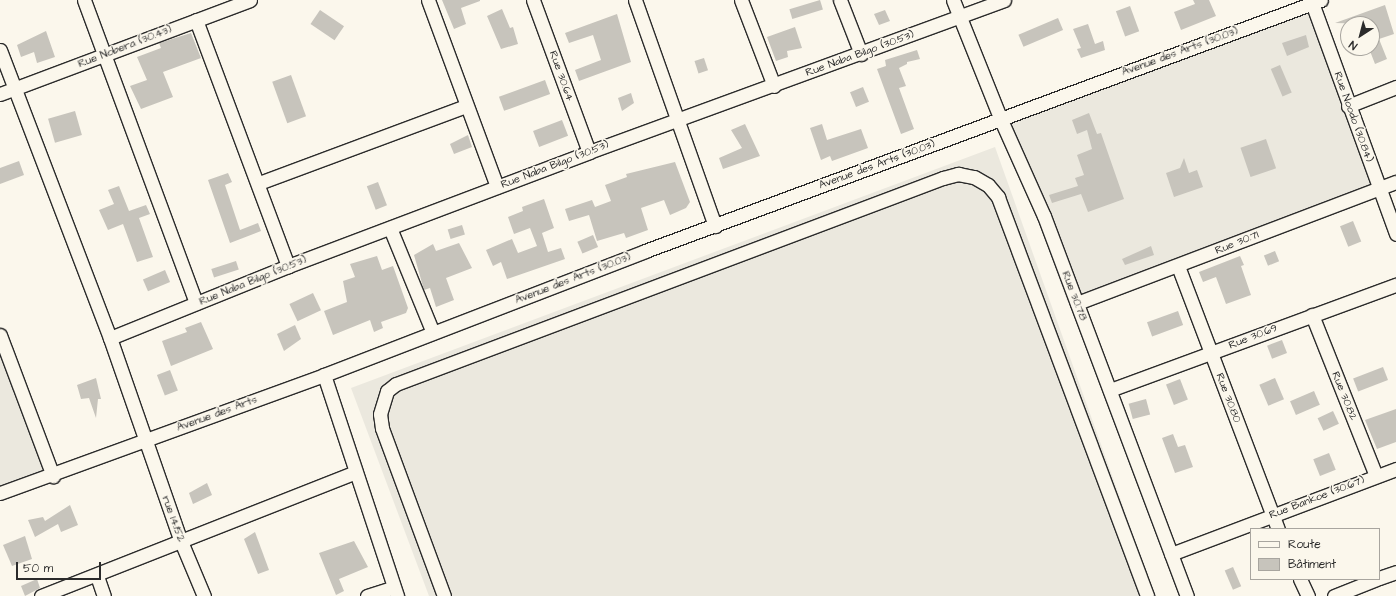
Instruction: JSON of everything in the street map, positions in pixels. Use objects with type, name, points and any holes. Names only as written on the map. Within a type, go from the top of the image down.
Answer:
[{"type":"street","points":[[84,0],[196,303]]},
{"type":"street","name":"Rue Nobera (30.43)","points":[[0,94],[250,0]]},
{"type":"street","points":[[428,0],[497,187]]},
{"type":"street","name":"Rue 30.64","points":[[532,0],[589,152]]},
{"type":"street","points":[[634,0],[678,119],[715,226]]},
{"type":"street","points":[[741,0],[774,86]]},
{"type":"street","points":[[840,0],[861,54]]},
{"type":"street","name":"Rue 30.78","points":[[954,0],[1001,120],[1044,216],[1187,596]]},
{"type":"street","name":"Rue Naba Bilgo (30.53)","points":[[110,338],[288,266],[589,152],[774,86],[1004,0]]},
{"type":"street","name":"Rue Noodo (30.84)","points":[[1315,1],[1348,106],[1396,234]]},
{"type":"street","name":"Avenue des Arts (30.03)","points":[[433,333],[1315,1]]},
{"type":"street","points":[[196,20],[288,266]]},
{"type":"street","name":"rue 14.152","points":[[0,50],[110,338],[180,539],[204,596]]},
{"type":"street","points":[[1348,106],[1396,87]]},
{"type":"street","points":[[258,183],[466,106]]},
{"type":"street","points":[[444,596],[382,428],[380,414],[387,391],[396,384],[943,178],[958,174],[974,177],[988,185],[998,197],[1147,596]]},
{"type":"street","name":"Rue 30.71","points":[[1077,303],[1178,266],[1396,182]]},
{"type":"street","points":[[390,228],[433,333]]},
{"type":"street","name":"Rue 30.80","points":[[1178,266],[1278,528]]},
{"type":"street","name":"Rue 30.69","points":[[1110,390],[1396,285]]},
{"type":"street","name":"Rue 30.82","points":[[1312,315],[1376,476]]},
{"type":"street","name":"Avenue des Arts","points":[[0,494],[53,476],[145,440],[324,375],[433,333]]},
{"type":"street","points":[[0,335],[53,476]]},
{"type":"street","points":[[324,375],[395,591],[368,596]]},
{"type":"street","name":"Rue Bankoe (30.67)","points":[[1171,554],[1396,469]]},
{"type":"street","points":[[41,596],[97,576],[180,539],[355,472]]},
{"type":"street","points":[[1380,578],[1396,572]]},
{"type":"street","points":[[97,576],[104,596]]},
{"type":"street","points":[[1300,580],[1308,596]]},
{"type":"street","points":[[1334,596],[1375,580]]},
{"type":"shaded area","points":[[1312,3],[1379,188],[1067,302],[1000,117]]},
{"type":"shaded area","points":[[995,147],[1155,596],[429,596],[351,388]]},
{"type":"shaded area","points":[[0,339],[53,475],[0,493]]},
{"type":"building","points":[[442,0],[480,1],[461,8],[466,24],[454,29]]},
{"type":"building","points":[[820,0],[823,10],[792,19],[789,9]]},
{"type":"building","points":[[1193,0],[1209,0],[1216,16],[1181,30],[1174,12],[1195,4]]},
{"type":"building","points":[[1385,5],[1394,34],[1380,39],[1380,16],[1354,16]]},
{"type":"building","points":[[1130,6],[1139,31],[1125,37],[1116,11]]},
{"type":"building","points":[[502,9],[510,28],[513,27],[518,44],[501,49],[487,16]]},
{"type":"building","points":[[320,10],[344,26],[335,40],[310,24]]},
{"type":"building","points":[[885,10],[890,21],[879,25],[874,14]]},
{"type":"building","points":[[617,14],[631,62],[579,81],[575,70],[601,60],[593,35],[569,43],[565,33]]},
{"type":"building","points":[[1058,18],[1063,30],[1023,47],[1018,35]]},
{"type":"building","points":[[1088,24],[1095,44],[1103,41],[1105,50],[1081,58],[1077,49],[1081,48],[1073,29]]},
{"type":"building","points":[[795,27],[802,48],[787,51],[788,57],[776,61],[767,37]]},
{"type":"building","points":[[46,31],[55,57],[37,63],[34,52],[21,57],[17,45]]},
{"type":"building","points":[[191,33],[201,58],[163,72],[173,97],[141,109],[130,86],[147,80],[137,57],[161,48],[159,43]]},
{"type":"building","points":[[1306,35],[1309,47],[1287,56],[1282,43]]},
{"type":"building","points":[[1380,42],[1387,59],[1375,64],[1372,56],[1380,56]]},
{"type":"building","points":[[917,50],[920,59],[907,62],[907,64],[899,68],[906,86],[899,88],[914,129],[901,134],[877,69],[886,66],[885,60]]},
{"type":"building","points":[[704,58],[708,70],[699,73],[694,61]]},
{"type":"building","points":[[1280,65],[1292,93],[1283,97],[1271,69]]},
{"type":"building","points":[[291,75],[306,116],[287,123],[272,82]]},
{"type":"building","points":[[545,80],[550,94],[504,111],[499,97]]},
{"type":"building","points":[[863,87],[869,102],[856,107],[850,92]]},
{"type":"building","points":[[631,93],[634,103],[622,111],[618,98]]},
{"type":"building","points":[[75,111],[82,135],[55,143],[48,119]]},
{"type":"building","points":[[1089,113],[1097,134],[1101,133],[1124,199],[1088,212],[1081,194],[1052,203],[1049,195],[1078,186],[1075,178],[1084,175],[1077,155],[1092,149],[1087,130],[1077,134],[1072,120]]},
{"type":"building","points":[[562,120],[568,136],[539,147],[533,131]]},
{"type":"building","points":[[745,124],[760,156],[723,169],[719,158],[742,148],[731,130]]},
{"type":"building","points":[[822,124],[827,140],[861,129],[868,148],[832,161],[830,156],[821,160],[810,128]]},
{"type":"building","points":[[468,135],[472,147],[454,154],[450,144]]},
{"type":"building","points":[[1266,139],[1276,168],[1251,177],[1240,148]]},
{"type":"building","points":[[1184,158],[1189,173],[1197,170],[1203,187],[1174,197],[1166,173],[1180,168]]},
{"type":"building","points":[[19,161],[24,175],[0,184],[0,168]]},
{"type":"building","points":[[675,162],[690,202],[686,208],[670,215],[664,200],[641,208],[648,230],[626,238],[624,233],[597,241],[589,215],[569,221],[565,209],[592,200],[595,207],[611,201],[605,185],[627,177],[626,174]]},
{"type":"building","points":[[228,173],[232,182],[225,185],[240,230],[258,223],[261,231],[230,243],[208,180]]},
{"type":"building","points":[[378,182],[387,205],[376,210],[367,186]]},
{"type":"building","points":[[119,186],[129,211],[146,205],[150,214],[139,218],[153,257],[137,262],[123,224],[108,230],[99,210],[114,204],[108,190]]},
{"type":"building","points":[[544,199],[554,228],[542,233],[548,252],[561,248],[565,259],[507,279],[501,262],[493,266],[486,250],[512,239],[518,253],[537,246],[530,228],[514,234],[508,217],[523,211],[522,207]]},
{"type":"building","points":[[1353,221],[1361,241],[1348,247],[1340,226]]},
{"type":"building","points":[[462,225],[465,235],[451,239],[448,229]]},
{"type":"building","points":[[593,235],[598,247],[582,254],[577,242]]},
{"type":"building","points":[[459,243],[472,268],[446,278],[454,300],[436,307],[430,288],[424,290],[414,255],[433,244],[436,251]]},
{"type":"building","points":[[1151,246],[1154,255],[1125,265],[1122,259]]},
{"type":"building","points":[[1275,251],[1279,261],[1268,266],[1264,255]]},
{"type":"building","points":[[377,256],[382,270],[393,266],[408,308],[406,313],[381,322],[383,328],[374,332],[370,320],[333,335],[324,311],[347,302],[343,281],[355,277],[350,264]]},
{"type":"building","points":[[1240,256],[1244,265],[1241,266],[1251,295],[1226,304],[1216,277],[1203,282],[1199,272]]},
{"type":"building","points":[[236,261],[239,270],[214,278],[211,269]]},
{"type":"building","points":[[165,270],[170,282],[148,291],[143,279]]},
{"type":"building","points":[[313,293],[321,310],[297,321],[289,304]]},
{"type":"building","points":[[1178,311],[1183,325],[1152,336],[1147,322]]},
{"type":"building","points":[[201,322],[213,349],[171,366],[162,341],[187,332],[185,328]]},
{"type":"building","points":[[295,325],[301,339],[284,351],[277,334]]},
{"type":"building","points":[[1282,340],[1287,353],[1272,359],[1267,346]]},
{"type":"building","points":[[1383,367],[1388,380],[1358,392],[1353,378]]},
{"type":"building","points":[[170,370],[178,391],[165,396],[157,375]]},
{"type":"building","points":[[96,378],[101,399],[98,399],[96,418],[89,398],[81,399],[77,385]]},
{"type":"building","points":[[1275,378],[1284,399],[1268,406],[1259,385]]},
{"type":"building","points":[[1180,379],[1188,400],[1174,405],[1166,384]]},
{"type":"building","points":[[1314,391],[1320,405],[1296,415],[1290,401]]},
{"type":"building","points":[[1146,399],[1150,414],[1133,419],[1129,404]]},
{"type":"building","points":[[1396,409],[1396,442],[1377,449],[1365,420]]},
{"type":"building","points":[[1333,411],[1339,424],[1324,431],[1318,418]]},
{"type":"building","points":[[1173,434],[1178,447],[1185,445],[1193,467],[1175,473],[1162,438]]},
{"type":"building","points":[[1329,453],[1336,470],[1320,476],[1313,459]]},
{"type":"building","points":[[207,483],[212,495],[193,504],[189,493]]},
{"type":"building","points":[[70,505],[78,525],[61,532],[58,524],[35,537],[28,520],[43,517],[45,521]]},
{"type":"building","points":[[255,532],[269,570],[258,574],[244,539]]},
{"type":"building","points":[[25,536],[32,559],[12,566],[3,545]]},
{"type":"building","points":[[354,541],[368,567],[339,579],[344,591],[336,595],[319,553]]},
{"type":"building","points":[[1233,567],[1241,586],[1233,590],[1225,571]]},
{"type":"building","points":[[37,579],[40,588],[25,596],[21,586]]}]
